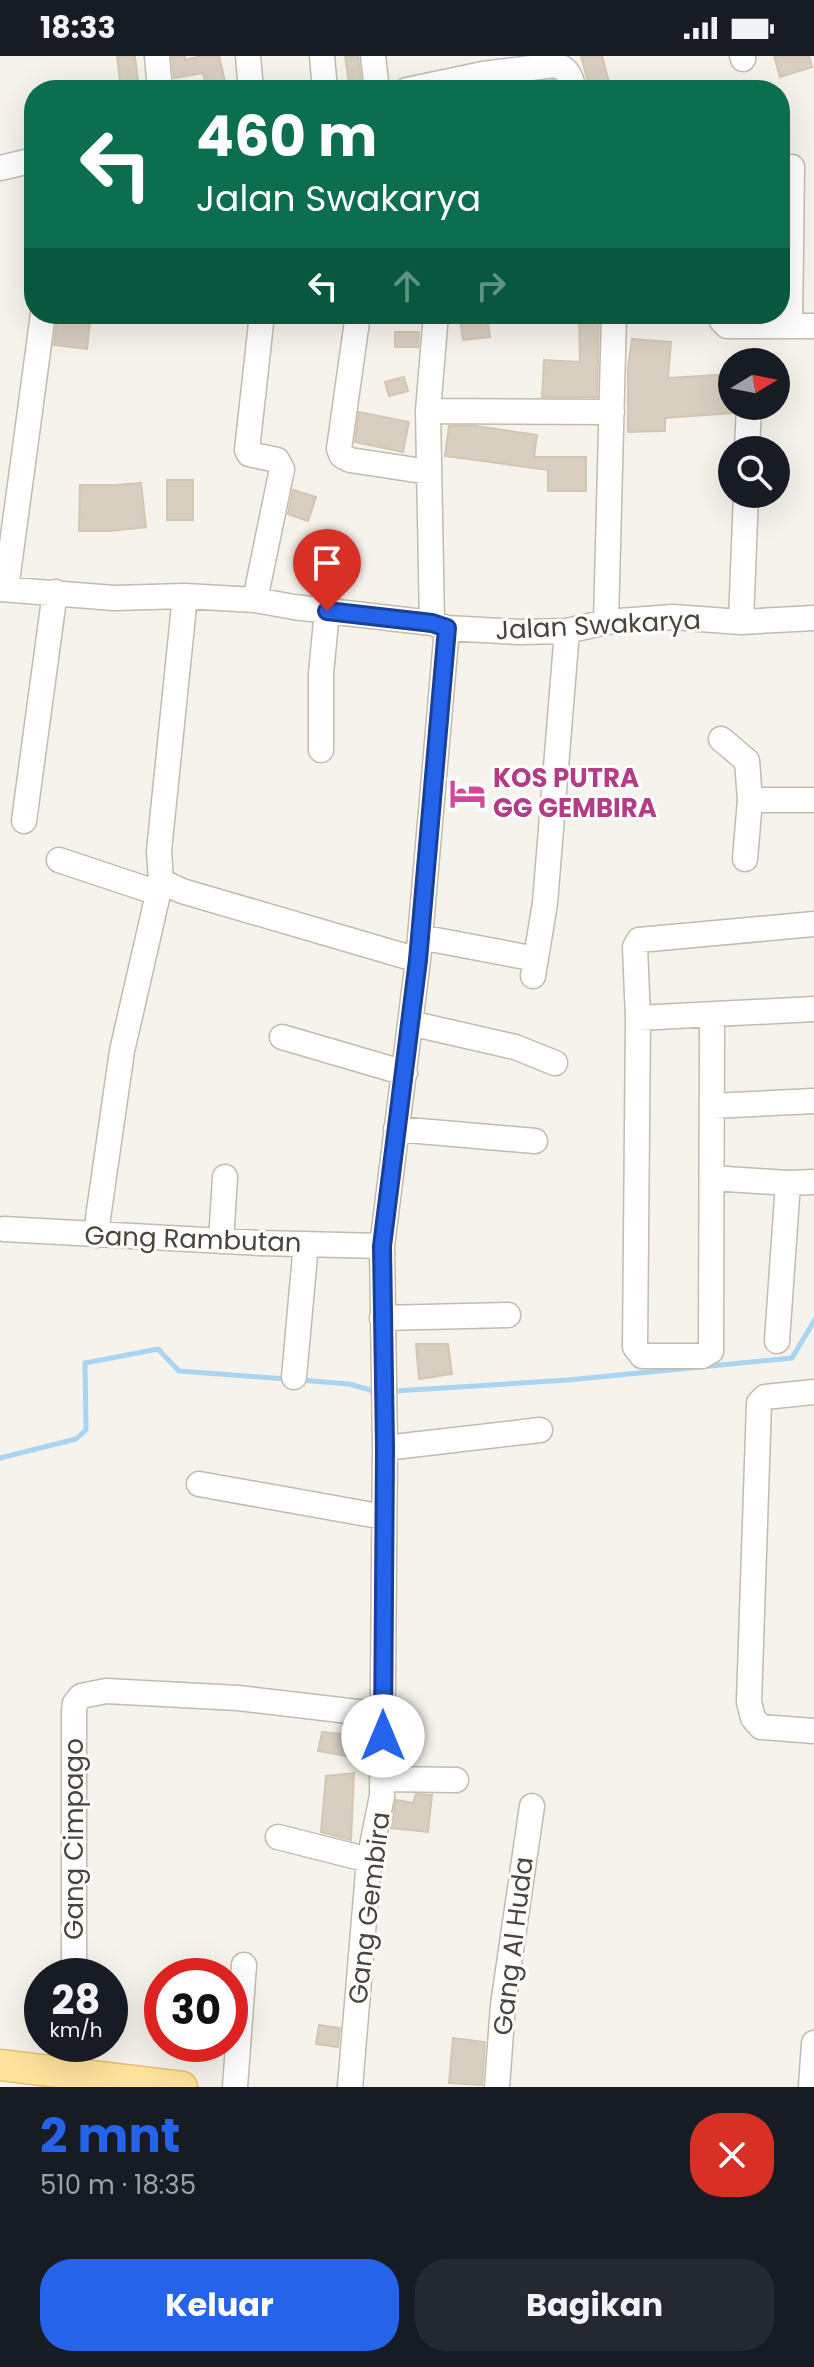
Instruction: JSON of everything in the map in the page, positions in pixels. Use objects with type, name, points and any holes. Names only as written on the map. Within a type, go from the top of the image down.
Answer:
[{"type":"main road","points":[[0,2065],[182,2087]]},
{"type":"street","points":[[157,56],[159,80]]},
{"type":"street","points":[[248,56],[250,80]]},
{"type":"street","points":[[322,56],[324,80]]},
{"type":"street","points":[[373,56],[376,80]]},
{"type":"street","points":[[451,80],[481,73],[555,65],[563,67],[572,80]]},
{"type":"street","points":[[0,168],[24,162]]},
{"type":"street","points":[[725,324],[802,326],[792,167]]},
{"type":"street","points":[[3,589],[42,324]]},
{"type":"street","points":[[255,600],[282,469],[277,460],[249,454],[247,450],[261,324]]},
{"type":"street","points":[[357,324],[339,449],[342,456],[350,460],[429,472]]},
{"type":"street","name":"Gang Gembira","points":[[350,2087],[369,1860],[382,1796],[385,1448],[382,1246],[419,949],[439,626],[428,411],[435,324]]},
{"type":"street","points":[[606,622],[614,324]]},
{"type":"street","points":[[428,411],[612,412]]},
{"type":"street","points":[[741,622],[745,508]]},
{"type":"street","name":"Jalan Swakarya","points":[[3,589],[114,598],[185,596],[255,600],[439,626],[519,632],[567,631],[606,622],[673,617],[741,622],[814,618]]},
{"type":"street","points":[[24,821],[55,592]]},
{"type":"street","points":[[97,1235],[122,1051],[159,887],[159,851],[185,596]]},
{"type":"street","points":[[321,750],[321,674],[327,611]]},
{"type":"street","points":[[59,860],[419,949],[534,968],[545,903],[567,631]]},
{"type":"street","points":[[721,739],[747,761],[750,800],[745,859]]},
{"type":"street","points":[[750,800],[814,800]]},
{"type":"street","points":[[712,1015],[711,1351],[702,1356],[642,1356],[635,1347],[638,1018],[635,947],[639,940],[814,924]]},
{"type":"street","points":[[638,1018],[814,1009]]},
{"type":"street","points":[[410,1023],[515,1047],[555,1063]]},
{"type":"street","points":[[282,1037],[405,1073]]},
{"type":"street","points":[[712,1106],[814,1101]]},
{"type":"street","points":[[396,1129],[535,1141]]},
{"type":"street","points":[[221,1241],[225,1177]]},
{"type":"street","points":[[712,1178],[814,1182]]},
{"type":"street","points":[[777,1341],[788,1183]]},
{"type":"street","name":"Gang Rambutan","points":[[4,1229],[382,1246]]},
{"type":"street","points":[[294,1377],[306,1244]]},
{"type":"street","points":[[382,1318],[508,1315]]},
{"type":"street","points":[[814,1392],[765,1397],[759,1403],[749,1702],[753,1718],[761,1727],[814,1731]]},
{"type":"street","points":[[385,1448],[540,1430]]},
{"type":"street","points":[[199,1484],[384,1517]]},
{"type":"street","name":"Gang Cimpago","points":[[74,1958],[75,1703],[81,1696],[106,1691],[238,1698],[383,1715]]},
{"type":"street","points":[[382,1779],[456,1780]]},
{"type":"street","name":"Gang Al Huda","points":[[497,2087],[503,2005],[532,1806]]},
{"type":"street","points":[[278,1837],[369,1860]]},
{"type":"street","points":[[811,2087],[814,2043]]},
{"type":"street","points":[[74,2062],[74,2074]]},
{"type":"street","points":[[235,2087],[237,2062]]},
{"type":"building","points":[[117,56],[135,56],[138,80],[120,80]]},
{"type":"building","points":[[172,56],[185,56],[185,60],[219,56],[225,80],[205,80],[203,73],[174,78]]},
{"type":"building","points":[[345,56],[358,56],[361,80],[349,80]]},
{"type":"building","points":[[581,56],[602,56],[608,80],[587,80]]},
{"type":"building","points":[[774,56],[809,56],[812,67],[780,77]]},
{"type":"building","points":[[57,324],[90,324],[87,349],[54,345]]},
{"type":"building","points":[[461,324],[488,324],[490,337],[463,340]]},
{"type":"building","points":[[579,324],[599,324],[597,397],[542,397],[544,360],[580,362]]},
{"type":"building","points":[[395,332],[419,332],[418,347],[395,347]]},
{"type":"building","points":[[632,339],[671,342],[668,378],[718,375],[718,414],[665,418],[665,431],[628,432],[628,367]]},
{"type":"building","points":[[404,377],[408,391],[389,396],[385,382]]},
{"type":"building","points":[[359,412],[409,422],[403,452],[355,442]]},
{"type":"building","points":[[449,426],[476,426],[537,435],[534,457],[586,457],[586,491],[548,491],[548,470],[445,456]]},
{"type":"building","points":[[167,480],[193,480],[193,520],[167,520]]},
{"type":"building","points":[[141,483],[146,527],[79,531],[80,485]]},
{"type":"building","points":[[293,490],[316,497],[308,521],[288,514]]},
{"type":"building","points":[[416,1344],[448,1344],[452,1374],[419,1379]]},
{"type":"building","points":[[322,1732],[363,1736],[358,1758],[318,1751]]},
{"type":"building","points":[[354,1773],[351,1840],[321,1832],[326,1776]]},
{"type":"building","points":[[416,1794],[432,1795],[428,1832],[391,1828],[396,1800],[413,1803]]},
{"type":"building","points":[[319,2025],[340,2028],[338,2047],[316,2044]]},
{"type":"building","points":[[453,2038],[485,2042],[482,2085],[449,2083]]},
{"type":"waterway","points":[[395,1391],[568,1380],[792,1358],[814,1321]]},
{"type":"waterway","points":[[0,1458],[76,1439],[86,1430],[85,1363],[158,1349],[179,1371],[286,1379]]},
{"type":"waterway","points":[[300,1380],[349,1384],[377,1392]]},
{"type":"place","name":"KOS PUTRA GG GEMBIRA","points":[[467,793]]},
{"type":"route","points":[[327,611],[432,623],[447,628],[418,960],[382,1246],[385,1448],[383,1736]]}]
